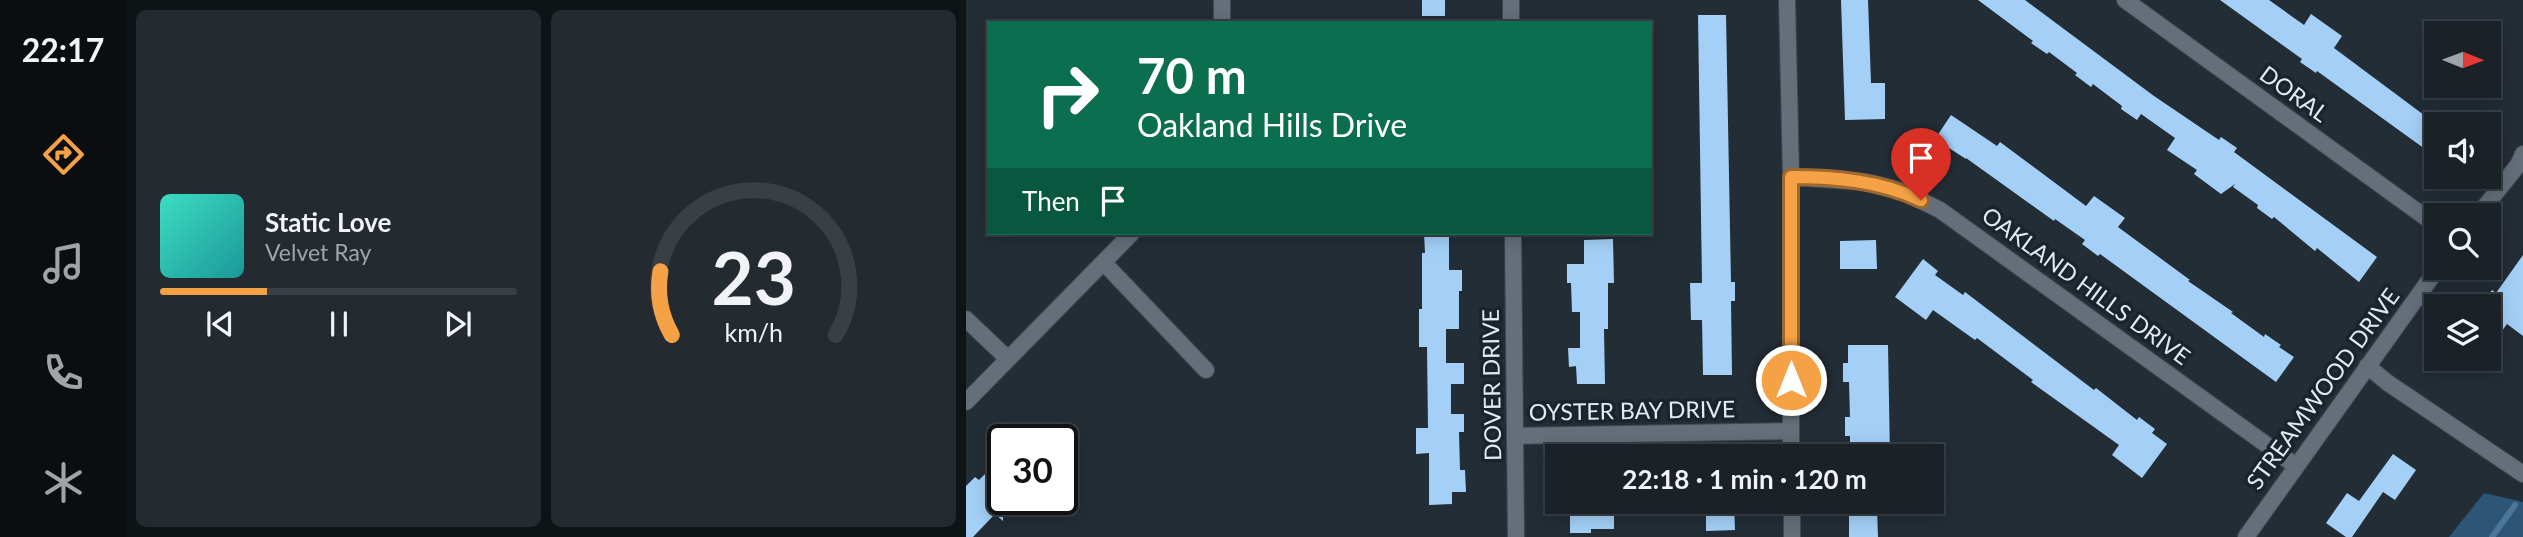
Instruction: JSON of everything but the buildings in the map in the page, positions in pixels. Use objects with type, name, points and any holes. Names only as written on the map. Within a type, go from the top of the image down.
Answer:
[{"type":"street","points":[[1222,0],[1222,21]]},
{"type":"street","points":[[1511,0],[1511,21]]},
{"type":"street","points":[[1787,0],[1791,177],[1790,444]]},
{"type":"street","name":"DORAL","points":[[2125,0],[2424,216]]},
{"type":"street","points":[[2488,203],[2518,165],[2523,154]]},
{"type":"street","name":"OAKLAND HILLS DRIVE","points":[[1791,177],[1866,182],[1902,191],[1940,210],[2296,466]]},
{"type":"street","points":[[966,402],[1130,235]]},
{"type":"street","name":"DOVER DRIVE","points":[[1513,235],[1516,537]]},
{"type":"street","points":[[1104,263],[1206,370]]},
{"type":"street","name":"STREAMWOOD DRIVE","points":[[2246,537],[2429,280]]},
{"type":"street","points":[[966,319],[1008,359]]},
{"type":"street","points":[[2367,366],[2523,474]]},
{"type":"street","name":"OYSTER BAY DRIVE","points":[[1516,436],[1790,431]]},
{"type":"street","points":[[1792,514],[1792,537]]},
{"type":"shaded area","points":[[2484,493],[2523,502],[2523,537],[2449,537]]},
{"type":"waterway","points":[[2492,537],[2515,505]]},
{"type":"route","points":[[1791,380],[1791,177],[1866,182],[1902,191],[1921,200]]}]
